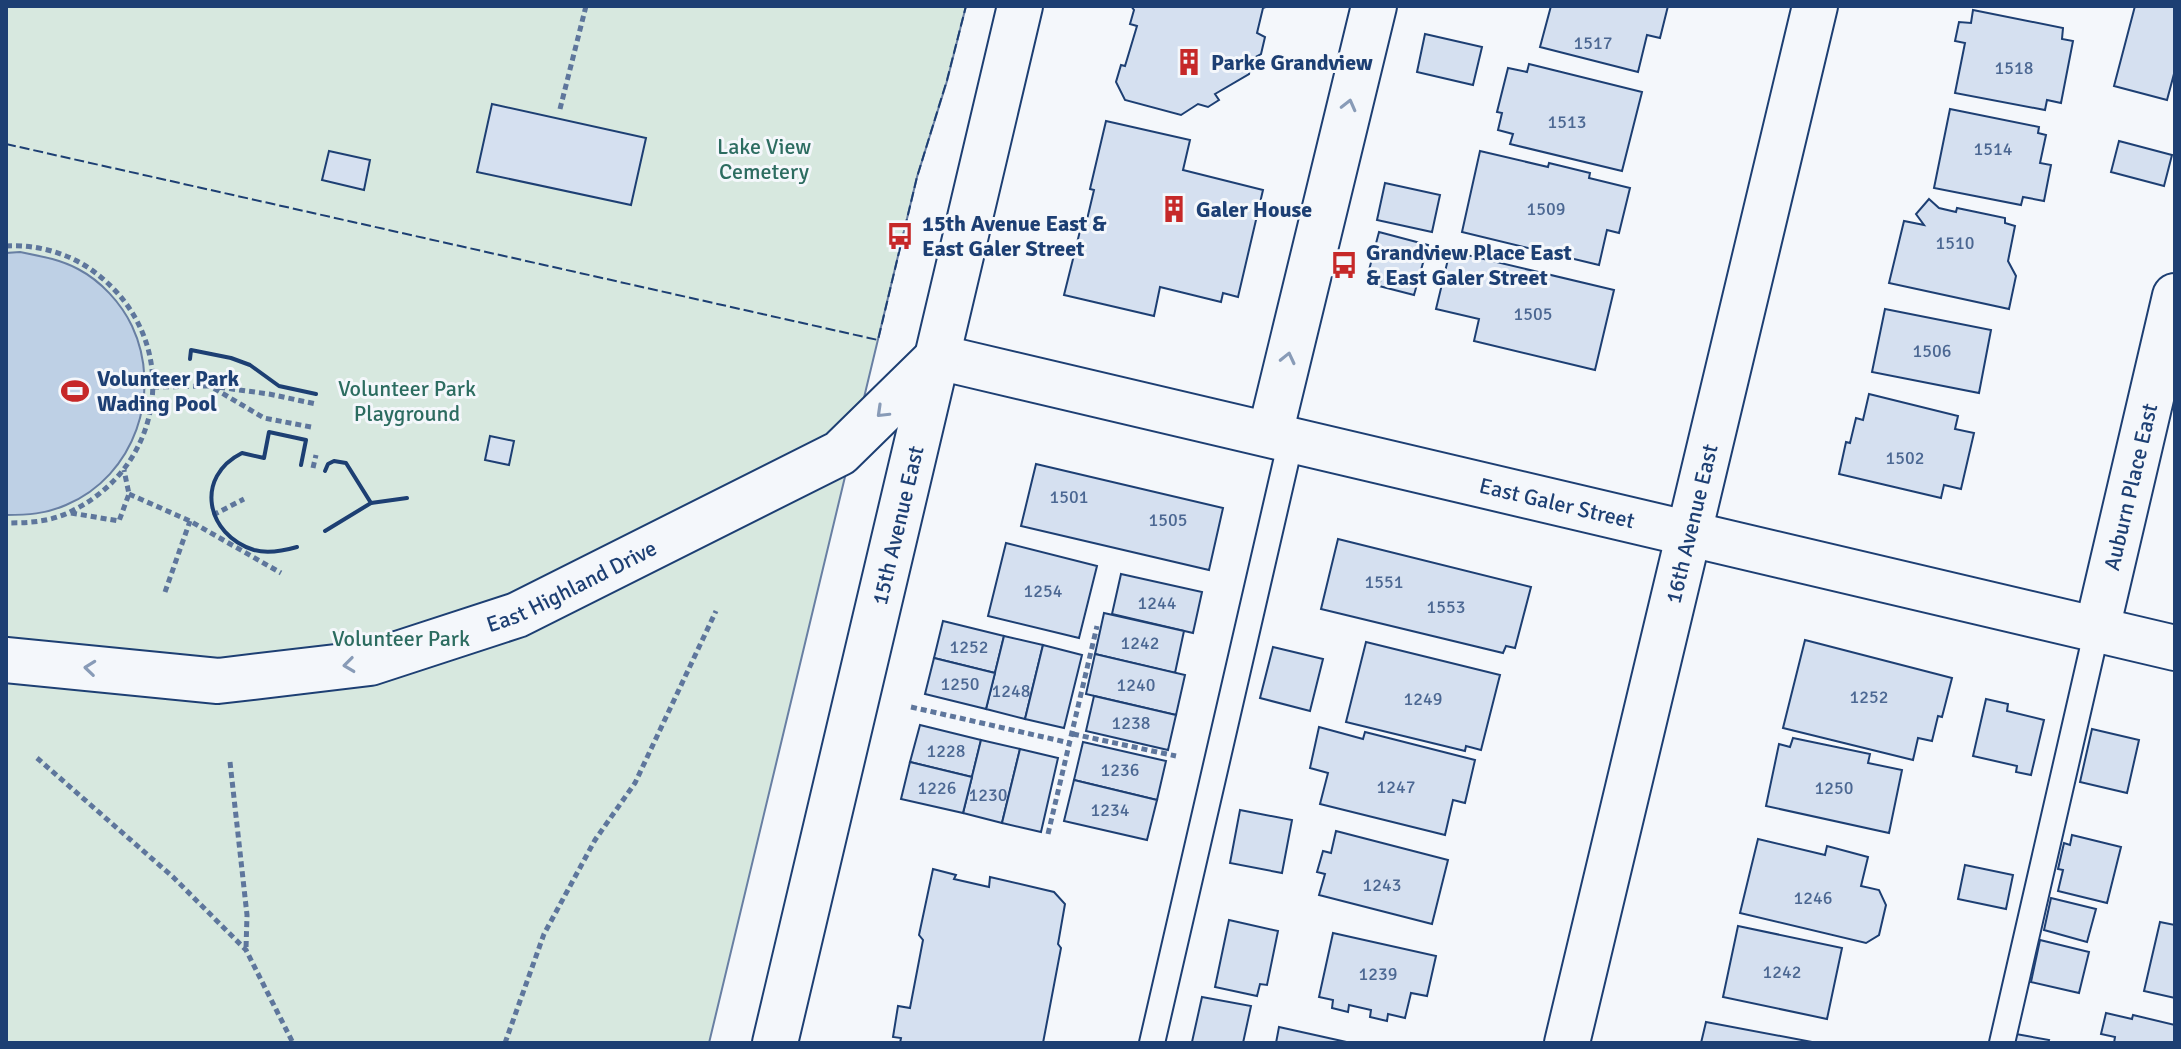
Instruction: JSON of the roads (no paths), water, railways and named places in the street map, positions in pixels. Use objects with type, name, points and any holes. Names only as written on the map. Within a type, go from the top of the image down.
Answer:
[{"type":"street","name":"15th Avenue East","points":[[775,1043],[1020,6]]},
{"type":"street","points":[[1281,437],[1374,6]]},
{"type":"street","name":"16th Avenue East","points":[[1567,1043],[1815,6]]},
{"type":"street","name":"Auburn Place East","points":[[2097,629],[2175,296]]},
{"type":"street","name":"East Galer Street","points":[[938,357],[2175,648]]},
{"type":"street","name":"East Highland Drive","points":[[6,660],[218,681],[370,663],[517,615],[840,453],[938,357]]},
{"type":"lane","points":[[1152,1043],[1281,437]]},
{"type":"lane","points":[[2002,1043],[2097,629]]},
{"type":"water","name":"Volunteer Park Wading Pool","points":[[20,252],[71,266],[110,293],[132,326],[141,351],[143,404],[125,453],[110,474],[90,492],[59,508],[6,515],[6,253]]},
{"type":"place","name":"Parke Grandview","points":[[1189,62]]},
{"type":"place","name":"Galer House","points":[[1174,209]]},
{"type":"place","name":"15th Avenue East & East Galer Street","points":[[900,236]]},
{"type":"place","name":"Grandview Place East & East Galer Street","points":[[1344,265]]},
{"type":"place","name":"Volunteer Park Wading Pool","points":[[75,391]]},
{"type":"park label","name":"Lake View Cemetery","points":[[764,158]]},
{"type":"park label","name":"Volunteer Park Playground","points":[[407,400]]},
{"type":"park label","name":"Volunteer Park","points":[[401,638]]}]
